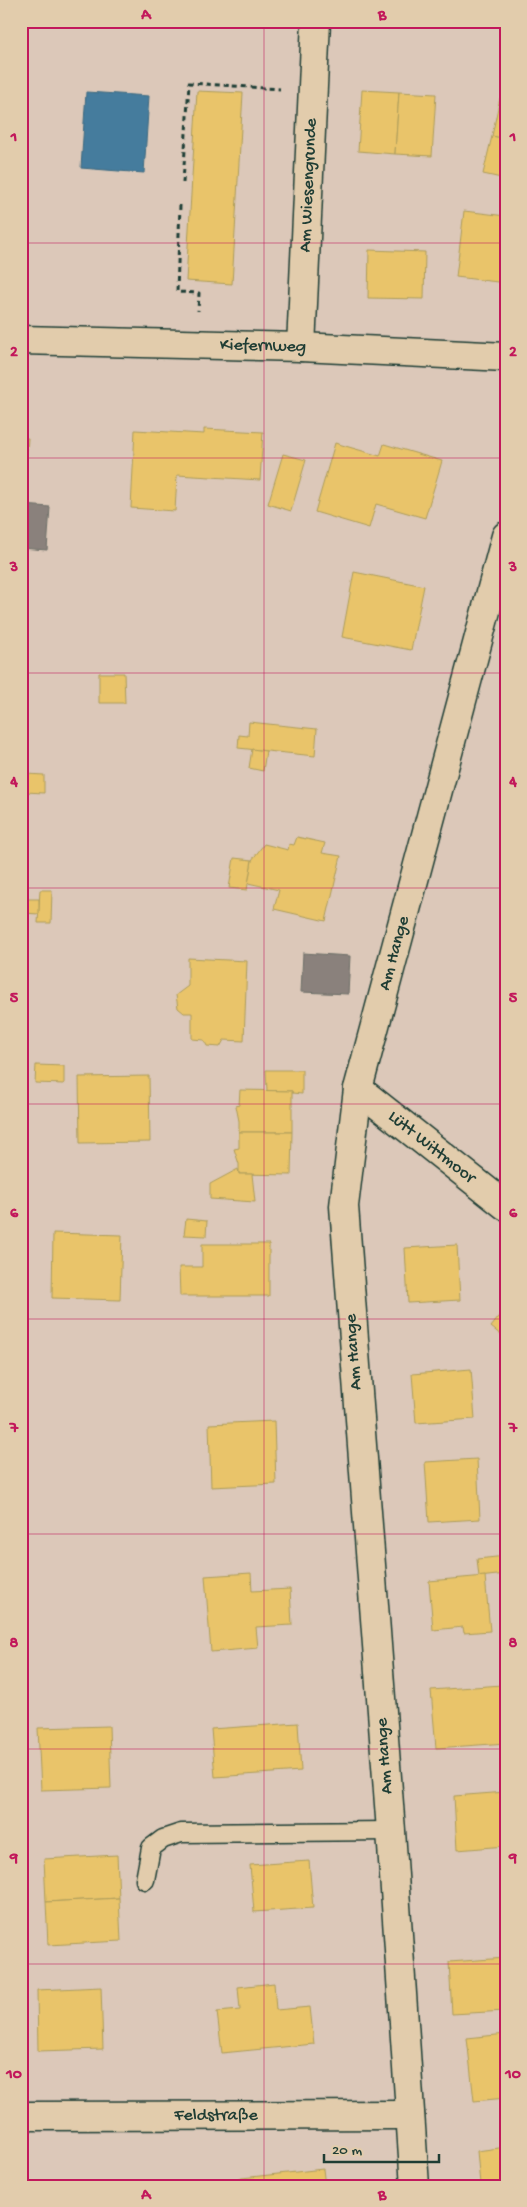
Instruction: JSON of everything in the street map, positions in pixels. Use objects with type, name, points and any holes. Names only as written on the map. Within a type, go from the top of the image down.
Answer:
[{"type":"street","name":"Am Wiesengrunde","points":[[301,347],[316,21]]},
{"type":"street","name":"Kiefernweg","points":[[21,340],[301,347],[506,358]]},
{"type":"street","name":"Am Hange","points":[[415,2186],[391,1831],[344,1206],[358,1089],[506,536]]},
{"type":"street","name":"Lütt Wittmoor","points":[[358,1089],[506,1206]]},
{"type":"street","name":"Feldstraße","points":[[21,2116],[410,2116]]},
{"type":"lane","points":[[145,1880],[151,1848],[163,1839],[181,1833],[391,1831]]},
{"type":"path","points":[[182,183],[189,83],[313,91]]},
{"type":"path","points":[[180,205],[177,292],[199,293],[195,344]]},
{"type":"building: Wohnen","points":[[362,90],[399,92],[395,154],[358,151]]},
{"type":"building: Wohnen","points":[[197,91],[243,93],[232,284],[186,281]]},
{"type":"building: Wohnen","points":[[399,92],[436,94],[432,156],[395,154]]},
{"type":"building: Wohnen","points":[[500,98],[506,99],[506,139],[492,136]]},
{"type":"building: Wohnen","points":[[492,136],[506,139],[506,179],[483,174]]},
{"type":"building: Wohnen","points":[[464,211],[506,216],[506,283],[456,277]]},
{"type":"building: Wohnen","points":[[369,250],[425,252],[424,299],[368,298]]},
{"type":"building: Wohnen","points":[[204,429],[263,432],[260,480],[177,475],[175,511],[131,508],[135,430],[204,434]]},
{"type":"building: Wohnen","points":[[21,438],[28,438],[21,525]]},
{"type":"building: Wohnen","points":[[335,443],[380,456],[384,444],[442,461],[425,518],[376,504],[369,528],[315,512]]},
{"type":"building: Wohnen","points":[[283,454],[306,460],[291,511],[268,504]]},
{"type":"building: Wohnen","points":[[354,572],[424,586],[411,650],[342,637]]},
{"type":"building: Wohnen","points":[[99,673],[124,673],[125,703],[99,703]]},
{"type":"building: Wohnen","points":[[249,722],[317,729],[315,756],[238,748],[239,735],[248,736]]},
{"type":"building: Wohnen","points":[[252,749],[266,751],[263,771],[249,768]]},
{"type":"building: Wohnen","points":[[26,774],[44,775],[44,793],[25,792]]},
{"type":"building: Wohnen","points":[[297,837],[325,843],[322,853],[341,856],[326,921],[274,909],[279,890],[248,883],[252,860],[264,844],[288,850],[289,844],[294,845]]},
{"type":"building: Wohnen","points":[[234,858],[252,860],[247,890],[229,888]]},
{"type":"building: Wohnen","points":[[40,890],[52,890],[51,923],[38,923]]},
{"type":"building: Wohnen","points":[[23,899],[39,899],[39,914],[23,913]]},
{"type":"building: Wohnen","points":[[188,958],[247,961],[244,1041],[224,1040],[220,1047],[207,1046],[204,1040],[192,1039],[192,1013],[184,1013],[178,1008],[176,995],[188,986]]},
{"type":"building: Wohnen","points":[[36,1065],[64,1066],[64,1084],[35,1083]]},
{"type":"building: Wohnen","points":[[266,1070],[302,1070],[302,1094],[292,1093],[292,1091],[267,1091]]},
{"type":"building: Wohnen","points":[[149,1076],[150,1142],[80,1143],[79,1077]]},
{"type":"building: Wohnen","points":[[240,1090],[292,1091],[292,1132],[239,1132],[236,1106],[239,1105]]},
{"type":"building: Wohnen","points":[[239,1132],[292,1132],[291,1175],[239,1174],[239,1164],[234,1149],[239,1148]]},
{"type":"building: Wohnen","points":[[238,1169],[239,1174],[252,1174],[255,1202],[210,1199],[210,1184]]},
{"type":"building: Wohnen","points":[[186,1219],[207,1221],[206,1236],[184,1235]]},
{"type":"building: Wohnen","points":[[53,1233],[122,1235],[120,1300],[52,1298]]},
{"type":"building: Wohnen","points":[[202,1244],[269,1244],[269,1296],[180,1296],[179,1267],[202,1267]]},
{"type":"building: Wohnen","points":[[457,1245],[460,1300],[408,1303],[405,1248]]},
{"type":"building: Wohnen","points":[[506,1308],[506,1339],[491,1327]]},
{"type":"building: Wohnen","points":[[471,1369],[475,1419],[416,1423],[412,1374]]},
{"type":"building: Wohnen","points":[[274,1421],[276,1484],[211,1487],[209,1424]]},
{"type":"building: Wohnen","points":[[477,1459],[480,1519],[429,1522],[425,1462]]},
{"type":"building: Wohnen","points":[[506,1556],[506,1574],[479,1577],[477,1559]]},
{"type":"building: Wohnen","points":[[251,1573],[252,1591],[290,1589],[292,1625],[256,1627],[258,1648],[211,1652],[205,1576]]},
{"type":"building: Wohnen","points":[[485,1576],[490,1631],[464,1633],[463,1627],[433,1630],[429,1581]]},
{"type":"building: Wohnen","points":[[502,1685],[506,1743],[436,1748],[431,1690]]},
{"type":"building: Wohnen","points":[[298,1723],[301,1771],[215,1777],[211,1729]]},
{"type":"building: Wohnen","points":[[109,1726],[111,1788],[41,1790],[38,1728]]},
{"type":"building: Wohnen","points":[[506,1792],[506,1846],[457,1850],[454,1796]]},
{"type":"building: Wohnen","points":[[117,1855],[119,1898],[46,1902],[44,1859]]},
{"type":"building: Wohnen","points":[[309,1861],[313,1908],[254,1912],[250,1865]]},
{"type":"building: Wohnen","points":[[119,1898],[121,1941],[48,1945],[46,1902]]},
{"type":"building: Wohnen","points":[[506,1958],[506,2011],[452,2014],[449,1962]]},
{"type":"building: Wohnen","points":[[274,1983],[276,2010],[310,2007],[314,2044],[222,2053],[217,2012],[240,2010],[238,1987]]},
{"type":"building: Wohnen","points":[[101,1987],[103,2049],[38,2051],[37,1990]]},
{"type":"building: Wohnen","points":[[506,2034],[506,2098],[474,2101],[467,2038]]},
{"type":"building: Wohnen","points":[[506,2147],[506,2186],[480,2184],[477,2151]]},
{"type":"building: Wohnen","points":[[323,2169],[325,2186],[234,2186],[233,2179]]},
{"type":"building: Öffentlich","points":[[86,92],[149,96],[144,173],[81,168]]},
{"type":"building: Industrie","points":[[23,505],[50,507],[47,550],[21,548]]},
{"type":"building: Industrie","points":[[303,953],[350,956],[348,994],[301,992]]}]
